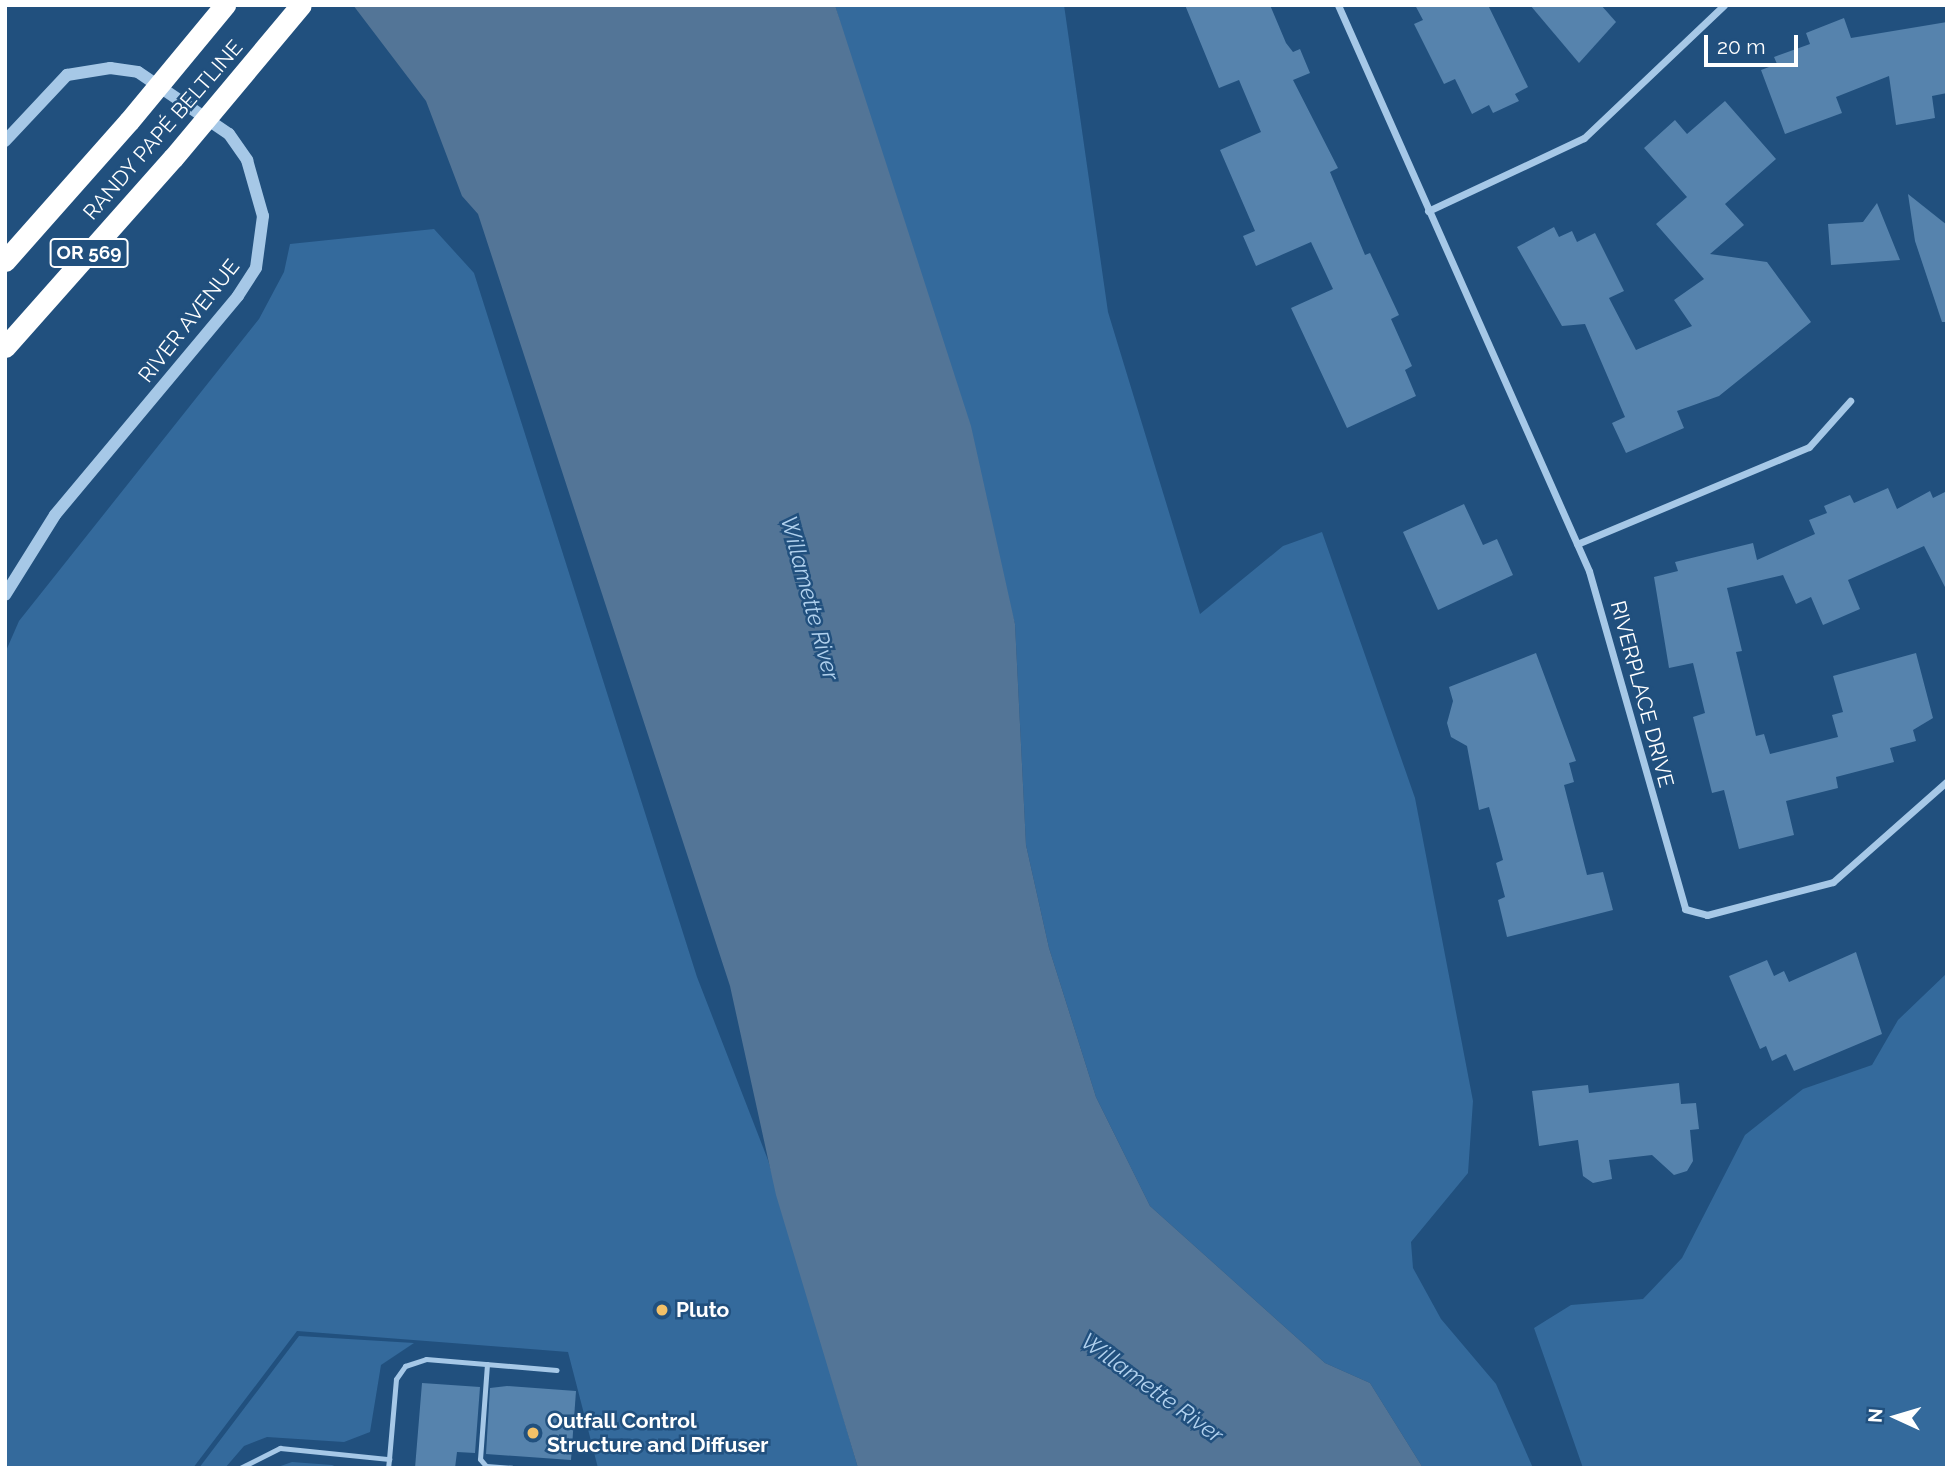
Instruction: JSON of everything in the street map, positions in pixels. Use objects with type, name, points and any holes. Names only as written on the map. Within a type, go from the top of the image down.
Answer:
[{"type":"highway","name":"RANDY PAPÉ BELTLINE","points":[[5,261],[129,121],[225,5]]},
{"type":"highway","name":"RANDY PAPÉ BELTLINE","points":[[5,347],[173,158],[301,5]]},
{"type":"highway","points":[[5,361],[57,290]]},
{"type":"street","name":"RIVERPLACE DRIVE","points":[[1338,5],[1577,544],[1681,903],[1689,913],[1707,915],[1833,882],[1947,781]]},
{"type":"street","points":[[1428,211],[1584,138],[1724,5]]},
{"type":"street","name":"RIVER AVENUE","points":[[5,141],[67,75],[110,68],[138,72],[229,134],[247,160],[263,216],[256,268],[238,296],[55,514],[5,596]]},
{"type":"street","points":[[1577,544],[1809,447],[1850,401]]},
{"type":"lane","points":[[388,1468],[400,1370],[426,1359],[557,1370]]},
{"type":"lane","points":[[487,1364],[480,1459],[486,1466],[512,1468]]},
{"type":"lane","points":[[240,1468],[279,1448],[389,1459]]},
{"type":"shaded area","points":[[835,5],[1064,5],[1108,312],[1200,614],[1283,546],[1322,532],[1415,798],[1473,1101],[1468,1173],[1411,1242],[1413,1268],[1441,1319],[1496,1384],[1533,1468],[1423,1468],[1370,1383],[1325,1363],[1150,1206],[1096,1097],[1049,948],[1026,845],[1015,624]]},
{"type":"shaded area","points":[[434,229],[474,273],[697,977],[768,1160],[858,1468],[598,1468],[568,1352],[297,1331],[193,1468],[5,1468],[5,653],[19,621],[259,319],[284,272],[290,244]]},
{"type":"shaded area","points":[[1947,973],[1947,1468],[1583,1468],[1534,1328],[1571,1305],[1643,1299],[1682,1258],[1745,1135],[1803,1089],[1872,1065],[1898,1020]]},
{"type":"shaded area","points":[[299,1336],[414,1343],[381,1365],[370,1432],[344,1442],[267,1437],[244,1446],[225,1468],[199,1468]]},
{"type":"shaded area","points":[[292,1462],[332,1465],[339,1468],[275,1468]]},
{"type":"water","name":"Willamette River","points":[[353,5],[835,5],[971,426],[1015,624],[1026,845],[1049,948],[1096,1097],[1150,1206],[1325,1363],[1370,1383],[1423,1468],[858,1468],[776,1195],[730,986],[478,214],[462,196],[426,101]]},
{"type":"building","points":[[1185,5],[1270,5],[1286,43],[1293,52],[1300,49],[1310,73],[1293,80],[1338,168],[1330,172],[1365,255],[1370,253],[1399,315],[1391,319],[1412,366],[1405,370],[1416,396],[1347,428],[1291,308],[1333,289],[1311,242],[1256,266],[1243,236],[1255,231],[1220,150],[1261,132],[1239,80],[1219,88]]},
{"type":"building","points":[[1415,5],[1488,5],[1528,87],[1515,94],[1519,101],[1493,113],[1489,105],[1472,114],[1455,79],[1444,84],[1414,24],[1423,20]]},
{"type":"building","points":[[1530,5],[1601,5],[1616,22],[1579,63]]},
{"type":"building","points":[[1844,18],[1851,38],[1947,22],[1947,93],[1932,96],[1935,118],[1896,125],[1889,76],[1836,97],[1842,113],[1785,134],[1761,70],[1777,64],[1774,57],[1810,44],[1806,33]]},
{"type":"building","points":[[1725,101],[1776,159],[1725,204],[1744,225],[1710,254],[1767,262],[1811,322],[1719,396],[1677,411],[1684,428],[1626,453],[1612,423],[1625,417],[1585,324],[1562,326],[1517,247],[1554,227],[1559,237],[1572,231],[1577,242],[1595,233],[1624,291],[1609,298],[1636,350],[1692,326],[1674,300],[1704,279],[1656,224],[1687,197],[1644,148],[1675,120],[1687,134]]},
{"type":"building","points":[[1908,194],[1947,225],[1947,322],[1942,322],[1915,241]]},
{"type":"building","points":[[1877,203],[1900,260],[1831,265],[1828,224],[1863,222]]},
{"type":"building","points":[[1888,488],[1897,509],[1930,491],[1933,498],[1947,491],[1947,591],[1924,546],[1848,580],[1860,609],[1823,625],[1811,597],[1796,604],[1783,575],[1727,588],[1742,651],[1736,652],[1756,736],[1764,734],[1770,754],[1838,737],[1832,715],[1843,712],[1833,676],[1916,653],[1933,718],[1913,730],[1916,741],[1890,748],[1894,762],[1836,777],[1838,788],[1786,801],[1794,835],[1739,849],[1724,790],[1712,793],[1693,717],[1705,713],[1693,663],[1669,668],[1654,577],[1678,571],[1675,562],[1753,543],[1757,560],[1815,534],[1809,520],[1827,513],[1824,506],[1850,495],[1854,503]]},
{"type":"building","points":[[1464,504],[1483,545],[1497,539],[1513,575],[1438,610],[1403,532]]},
{"type":"building","points":[[1536,653],[1576,761],[1569,763],[1574,782],[1564,785],[1587,875],[1603,872],[1613,910],[1507,937],[1498,900],[1505,897],[1496,863],[1503,860],[1489,807],[1479,810],[1467,746],[1451,737],[1447,723],[1453,701],[1449,687]]},
{"type":"building","points":[[1856,952],[1882,1034],[1794,1071],[1786,1054],[1772,1061],[1766,1046],[1760,1049],[1729,976],[1767,960],[1774,976],[1784,971],[1789,982]]},
{"type":"building","points":[[1679,1083],[1681,1104],[1696,1103],[1699,1129],[1690,1130],[1693,1161],[1687,1171],[1674,1175],[1652,1155],[1609,1160],[1612,1179],[1593,1183],[1583,1176],[1578,1140],[1539,1146],[1532,1091],[1588,1085],[1589,1093]]},
{"type":"building","points":[[422,1383],[480,1387],[475,1453],[457,1452],[455,1468],[415,1468]]},
{"type":"building","name":"Outfall Control Structure and Diffuser","points":[[507,1386],[576,1391],[571,1460],[486,1454],[490,1388]]},
{"type":"place","name":"Pluto","points":[[662,1310]]},
{"type":"place","name":"Outfall Control Structure and Diffuser","points":[[533,1433]]}]
